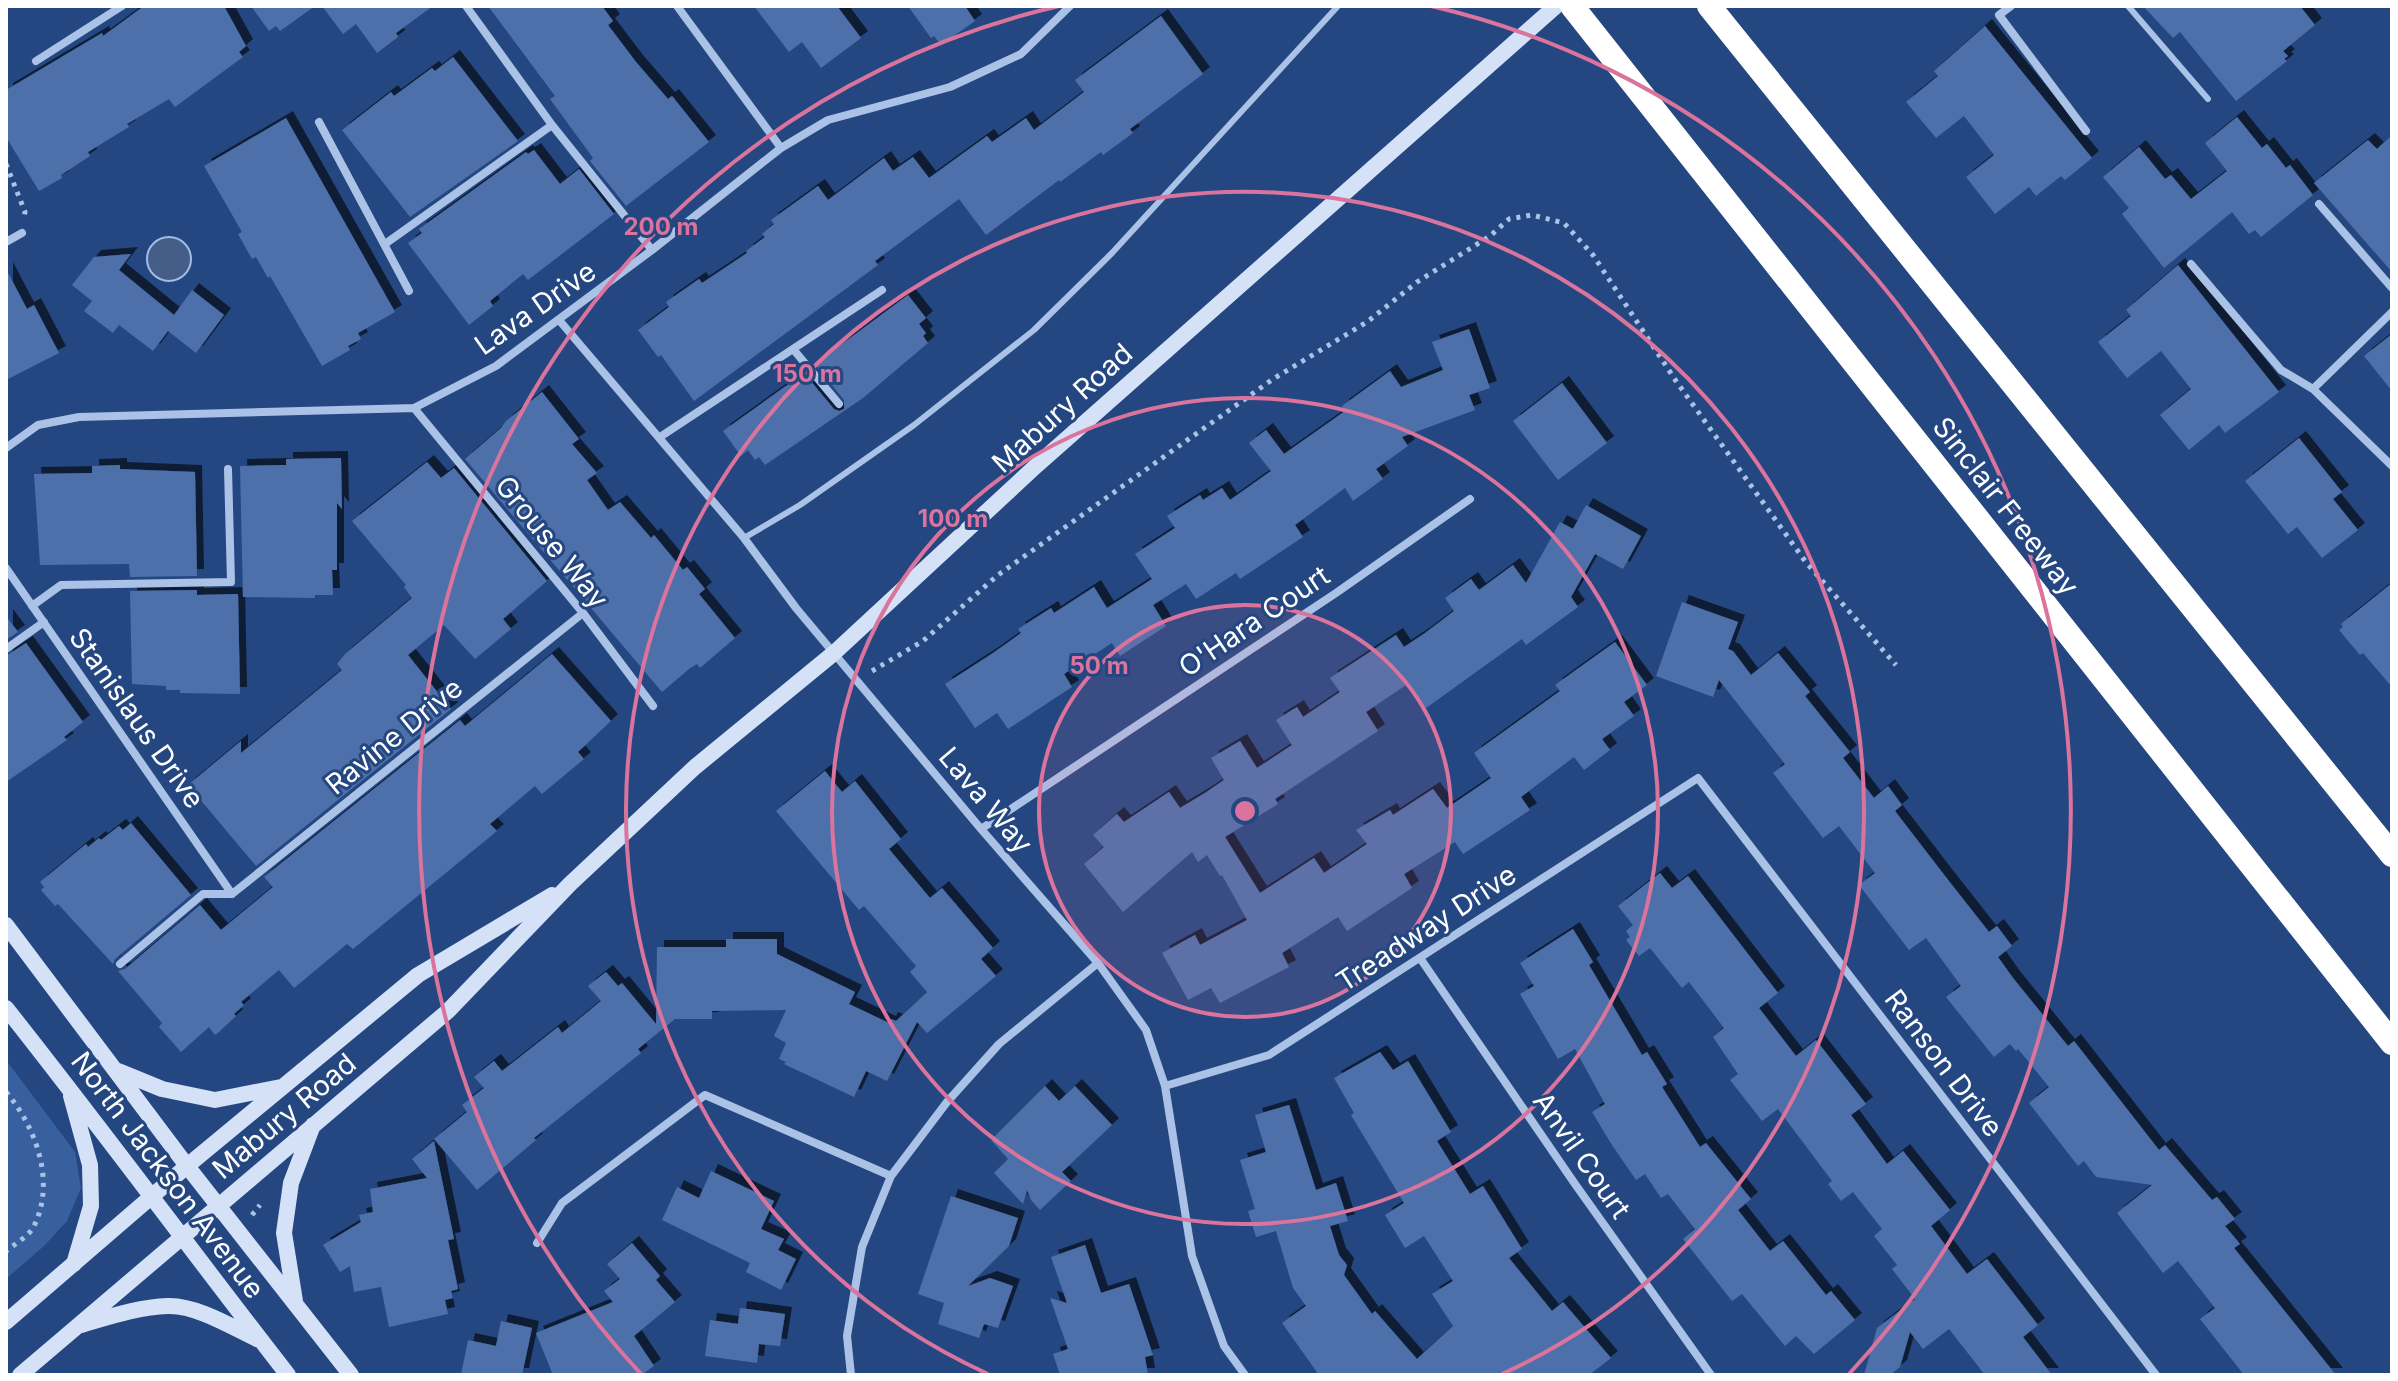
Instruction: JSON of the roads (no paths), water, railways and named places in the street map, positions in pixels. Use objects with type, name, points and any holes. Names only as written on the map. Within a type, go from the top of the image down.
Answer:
[{"type":"highway","name":"Sinclair Freeway","points":[[1572,6],[2392,1043]]},
{"type":"highway","points":[[1709,6],[2392,855]]},
{"type":"main road","name":"Mabury Road","points":[[20,1375],[448,1011],[570,884],[695,767],[834,653],[1037,465],[1556,6]]},
{"type":"main road","name":"Mabury Road","points":[[6,1322],[187,1166],[418,975],[570,884]]},
{"type":"main road","name":"North Jackson Avenue","points":[[6,925],[187,1166],[351,1375]]},
{"type":"main road","name":"North Jackson Avenue","points":[[6,1008],[288,1375]]},
{"type":"main road","points":[[115,1069],[162,1089],[215,1100],[286,1086]]},
{"type":"main road","points":[[68,1087],[90,1165],[91,1206],[74,1265]]},
{"type":"main road","points":[[296,1303],[284,1233],[291,1183],[314,1124]]},
{"type":"main road","points":[[75,1327],[132,1311],[171,1305],[211,1316],[262,1341]]},
{"type":"street","points":[[36,61],[110,10],[122,6]]},
{"type":"street","points":[[466,6],[552,125],[652,250]]},
{"type":"street","points":[[677,6],[781,148]]},
{"type":"street","name":"Lava Drive","points":[[6,448],[38,425],[79,417],[414,408],[496,366],[652,250],[781,148],[828,120],[950,87],[1021,54],[1070,6]]},
{"type":"street","points":[[2011,6],[1999,15],[2086,131]]},
{"type":"street","points":[[319,122],[409,291]]},
{"type":"street","points":[[385,244],[552,125]]},
{"type":"street","points":[[2319,204],[2392,288]]},
{"type":"street","points":[[6,242],[22,233]]},
{"type":"street","points":[[2191,264],[2281,370],[2313,389],[2392,466]]},
{"type":"street","points":[[660,437],[882,290]]},
{"type":"street","points":[[2313,389],[2392,312]]},
{"type":"street","name":"Lava Way","points":[[559,320],[744,538],[796,608],[981,829],[1098,963],[1146,1030],[1165,1086],[1192,1256],[1224,1346],[1245,1375]]},
{"type":"street","points":[[793,349],[839,404]]},
{"type":"street","name":"Grouse Way","points":[[414,408],[583,613],[653,706]]},
{"type":"street","points":[[32,606],[61,585],[231,582],[228,469]]},
{"type":"street","name":"O'Hara Court","points":[[981,829],[1323,602],[1470,499]]},
{"type":"street","name":"Stanislaus Drive","points":[[6,568],[232,894]]},
{"type":"street","name":"Ravine Drive","points":[[232,894],[583,613]]},
{"type":"street","points":[[6,649],[44,622]]},
{"type":"street","name":"Treadway Drive","points":[[1165,1086],[1269,1055],[1698,778]]},
{"type":"street","name":"Ranson Drive","points":[[1698,778],[2156,1375]]},
{"type":"street","points":[[120,964],[203,894],[232,894]]},
{"type":"street","name":"Anvil Court","points":[[1420,958],[1711,1375]]},
{"type":"street","points":[[851,1375],[847,1336],[862,1247],[891,1176],[947,1102],[999,1044],[1098,963]]},
{"type":"street","points":[[537,1243],[562,1203],[705,1095],[891,1176]]},
{"type":"lane","points":[[744,538],[800,505],[914,425],[1034,330],[1112,253],[1338,6]]},
{"type":"lane","points":[[2128,6],[2208,99]]}]
